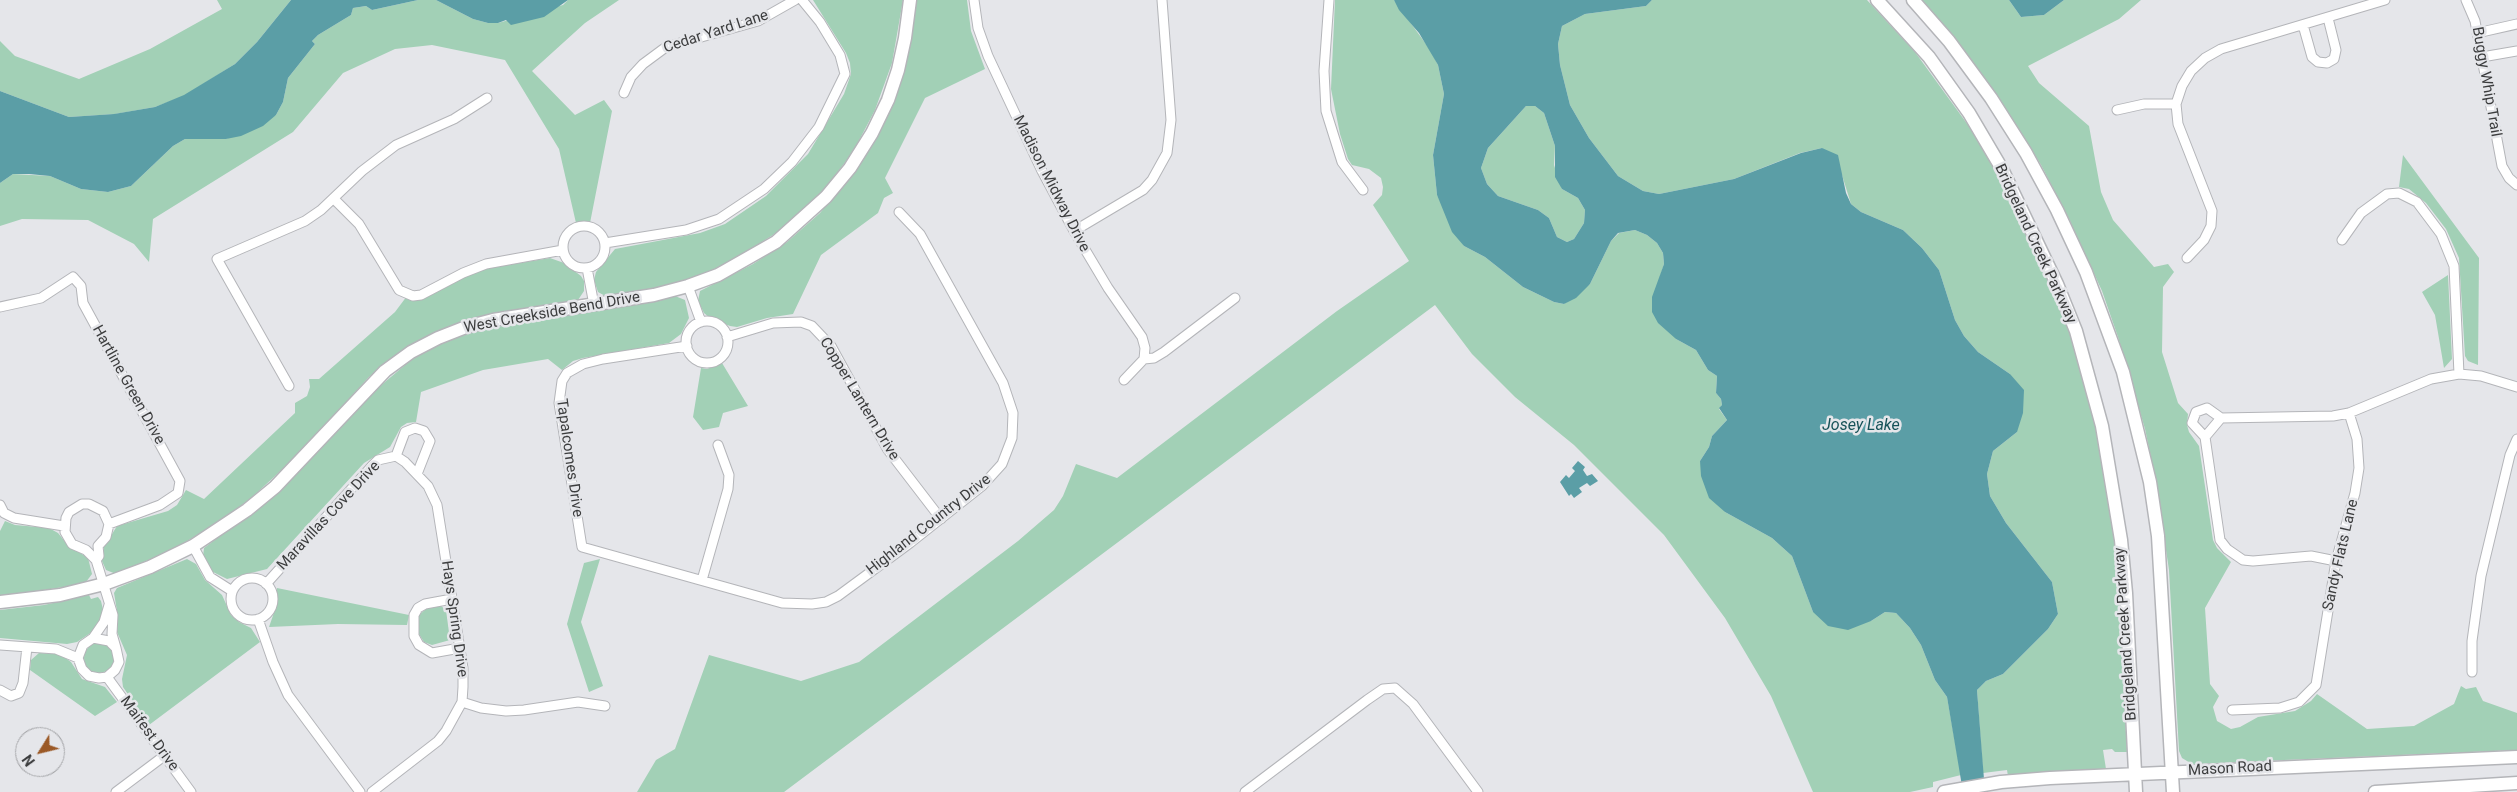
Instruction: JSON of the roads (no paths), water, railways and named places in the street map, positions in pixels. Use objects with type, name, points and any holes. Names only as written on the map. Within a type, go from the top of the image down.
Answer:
[{"type":"main road","name":"West Creekside Bend Drive","points":[[0,602],[60,595],[104,584],[150,567],[193,546],[247,510],[275,487],[385,371],[411,352],[438,338],[466,327],[654,295],[688,286],[718,275],[776,242],[815,208],[850,168],[872,133],[888,100],[906,38],[910,0]]},
{"type":"main road","name":"Bridgeland Creek Parkway","points":[[1877,0],[1929,57],[1968,113],[2006,177],[2057,284],[2076,331],[2102,426],[2121,540],[2126,592],[2136,792]]},
{"type":"main road","name":"Bridgeland Creek Parkway","points":[[1913,0],[1949,41],[1991,98],[2026,153],[2057,210],[2086,272],[2123,372],[2150,482],[2158,536],[2174,792]]},
{"type":"main road","name":"Mason Road","points":[[1944,792],[2001,782],[2172,772],[2517,757]]},
{"type":"main road","points":[[2375,792],[2517,783]]},
{"type":"street","name":"Cedar Yard Lane","points":[[624,93],[631,77],[642,64],[666,47],[758,21],[795,0]]},
{"type":"street","points":[[605,243],[686,230],[719,219],[764,190],[792,162],[819,127],[845,74],[840,55],[820,22],[802,0]]},
{"type":"street","name":"Madison Midway Drive","points":[[974,0],[978,28],[988,56],[1042,171],[1074,231],[1108,288],[1142,337],[1145,348],[1144,359]]},
{"type":"street","points":[[1074,231],[1143,190],[1152,180],[1167,153],[1171,120],[1162,0]]},
{"type":"street","points":[[1329,0],[1324,71],[1326,111],[1342,162],[1363,190]]},
{"type":"street","points":[[2187,258],[2211,226],[2212,211],[2180,131],[2176,104],[2182,86],[2191,71],[2205,58],[2221,50],[2385,0]]},
{"type":"street","name":"Buggy Whip Trail","points":[[2466,0],[2478,33],[2502,166],[2509,178],[2517,185]]},
{"type":"street","points":[[2303,25],[2312,57],[2318,62],[2327,64],[2334,59],[2336,50],[2328,18]]},
{"type":"street","points":[[2478,33],[2517,24]]},
{"type":"street","points":[[2482,57],[2517,51]]},
{"type":"street","points":[[289,386],[217,259],[287,230],[321,210],[362,170],[390,149],[454,119],[486,98]]},
{"type":"street","points":[[2117,110],[2144,104],[2176,104]]},
{"type":"street","points":[[2342,240],[2361,213],[2387,194],[2399,193],[2417,202],[2441,234],[2454,266],[2459,374]]},
{"type":"street","points":[[334,199],[359,224],[399,290],[413,296],[421,295],[463,273],[486,264],[563,250]]},
{"type":"street","name":"Highland Country Drive","points":[[582,547],[782,603],[798,605],[826,602],[838,596],[982,486],[1002,464],[1012,438],[1013,413],[1003,382],[920,234],[899,212]]},
{"type":"street","points":[[580,226],[596,229],[605,243],[605,249],[599,262],[587,268],[572,264],[563,250],[567,235],[580,226]]},
{"type":"street","points":[[587,268],[594,304]]},
{"type":"street","name":"Hartline Green Drive","points":[[0,307],[41,298],[73,277],[81,286],[84,303],[180,481],[178,493],[160,505],[109,524]]},
{"type":"street","points":[[688,286],[701,322]]},
{"type":"street","points":[[1124,380],[1144,359],[1154,358],[1164,352],[1235,298]]},
{"type":"street","points":[[701,322],[712,322],[720,325],[727,337],[727,349],[723,357],[716,362],[707,364],[698,362],[691,356],[686,346],[689,331],[701,322]]},
{"type":"street","name":"Copper Lantern Drive","points":[[727,337],[773,322],[801,322],[812,326],[831,346],[888,450],[941,519]]},
{"type":"street","name":"Tapalcomes Drive","points":[[582,547],[559,403],[562,381],[567,374],[583,364],[686,346]]},
{"type":"street","points":[[2336,561],[2312,556],[2253,561],[2234,555],[2220,540],[2205,437],[2192,423],[2196,412],[2207,408],[2221,418],[2306,418],[2349,413],[2431,379],[2459,374],[2481,376],[2517,387]]},
{"type":"street","name":"Sandy Flats Lane","points":[[2232,710],[2280,708],[2299,702],[2308,696],[2316,685],[2320,671],[2336,561],[2355,494],[2359,468],[2356,439],[2349,413]]},
{"type":"street","points":[[2205,437],[2221,418]]},
{"type":"street","points":[[396,456],[405,432],[415,428],[424,431],[430,441],[417,474]]},
{"type":"street","points":[[2472,672],[2472,641],[2480,576],[2510,455],[2517,439]]},
{"type":"street","points":[[702,580],[728,489],[729,475],[718,445]]},
{"type":"street","name":"Hays Spring Drive","points":[[372,792],[438,740],[446,731],[462,702],[463,668],[438,505],[428,486],[396,456]]},
{"type":"street","name":"Maravillas Cove Drive","points":[[266,584],[378,460],[396,456]]},
{"type":"street","points":[[96,560],[99,556],[98,546],[106,537],[109,524],[102,511],[89,504],[75,507],[69,512],[64,526],[68,539],[72,544],[86,550],[96,560],[113,615],[112,634],[119,662],[115,670],[107,676],[99,678],[89,676],[82,669],[78,658],[83,645],[93,638],[104,622],[109,605]]},
{"type":"street","points":[[0,505],[4,513],[14,518],[64,526]]},
{"type":"street","points":[[193,546],[210,577],[232,591]]},
{"type":"street","points":[[247,578],[256,578],[266,584],[273,597],[272,606],[267,614],[258,619],[243,619],[231,606],[232,591],[239,582],[247,578]]},
{"type":"street","points":[[452,599],[425,604],[418,608],[414,615],[414,636],[419,645],[432,653],[460,648]]},
{"type":"street","points":[[258,619],[276,671],[288,695],[360,792]]},
{"type":"street","points":[[93,638],[109,640],[116,648]]},
{"type":"street","points":[[0,645],[56,649],[78,658]]},
{"type":"street","points":[[0,690],[11,696],[19,692],[24,683],[27,647]]},
{"type":"street","name":"Maifest Drive","points":[[107,676],[191,792]]},
{"type":"street","points":[[1245,792],[1367,700],[1384,689],[1395,688],[1413,704],[1478,792]]},
{"type":"street","points":[[462,702],[481,708],[506,711],[578,702],[605,706]]},
{"type":"street","points":[[116,792],[164,756]]},
{"type":"water","points":[[291,0],[418,0],[372,10],[366,6],[353,8],[351,15],[318,35],[312,41],[315,44],[288,78],[283,102],[276,115],[263,126],[241,136],[226,139],[185,139],[173,146],[131,186],[108,192],[81,189],[50,176],[29,174],[13,174],[0,183],[0,91],[69,117],[114,114],[155,107],[184,95],[235,64],[257,42]]},
{"type":"water","points":[[436,0],[568,0],[544,17],[511,25],[506,20],[498,23],[488,23],[473,19]]},
{"type":"water","name":"Josey Lake","points":[[1394,0],[1652,0],[1646,6],[1585,14],[1562,26],[1558,44],[1560,65],[1570,105],[1589,138],[1618,176],[1643,191],[1659,194],[1734,179],[1801,153],[1822,148],[1838,155],[1846,193],[1851,204],[1861,212],[1903,230],[1922,248],[1939,270],[1955,320],[1964,336],[1978,352],[2010,374],[2024,390],[2023,413],[2017,432],[1993,451],[1987,474],[1990,496],[2006,523],[2052,582],[2058,614],[2048,629],[2003,674],[1986,681],[1977,690],[1985,792],[1963,792],[1947,697],[1935,680],[1921,645],[1910,628],[1896,613],[1885,612],[1871,621],[1848,630],[1828,626],[1813,612],[1792,556],[1772,538],[1725,512],[1709,498],[1701,476],[1700,461],[1709,447],[1712,436],[1727,420],[1719,408],[1722,405],[1721,399],[1716,393],[1717,376],[1708,370],[1696,350],[1676,339],[1658,323],[1652,312],[1652,297],[1664,264],[1663,253],[1657,243],[1647,235],[1635,230],[1618,233],[1611,241],[1590,284],[1576,298],[1564,304],[1554,302],[1523,287],[1485,257],[1464,246],[1452,232],[1437,195],[1433,155],[1444,94],[1438,65],[1419,33],[1399,10]],"holes":[[[1526,106],[1535,106],[1544,113],[1555,146],[1555,177],[1562,189],[1578,198],[1585,210],[1584,223],[1574,239],[1567,242],[1557,237],[1549,218],[1538,210],[1498,196],[1487,184],[1481,168],[1488,148]]]},
{"type":"water","points":[[2009,0],[2064,0],[2044,15],[2021,17]]},
{"type":"water","points":[[1578,461],[1585,467],[1583,470],[1587,476],[1592,474],[1598,481],[1590,486],[1587,483],[1579,488],[1582,492],[1574,498],[1571,494],[1569,496],[1560,482],[1566,475],[1569,478],[1575,471],[1572,468]]}]
